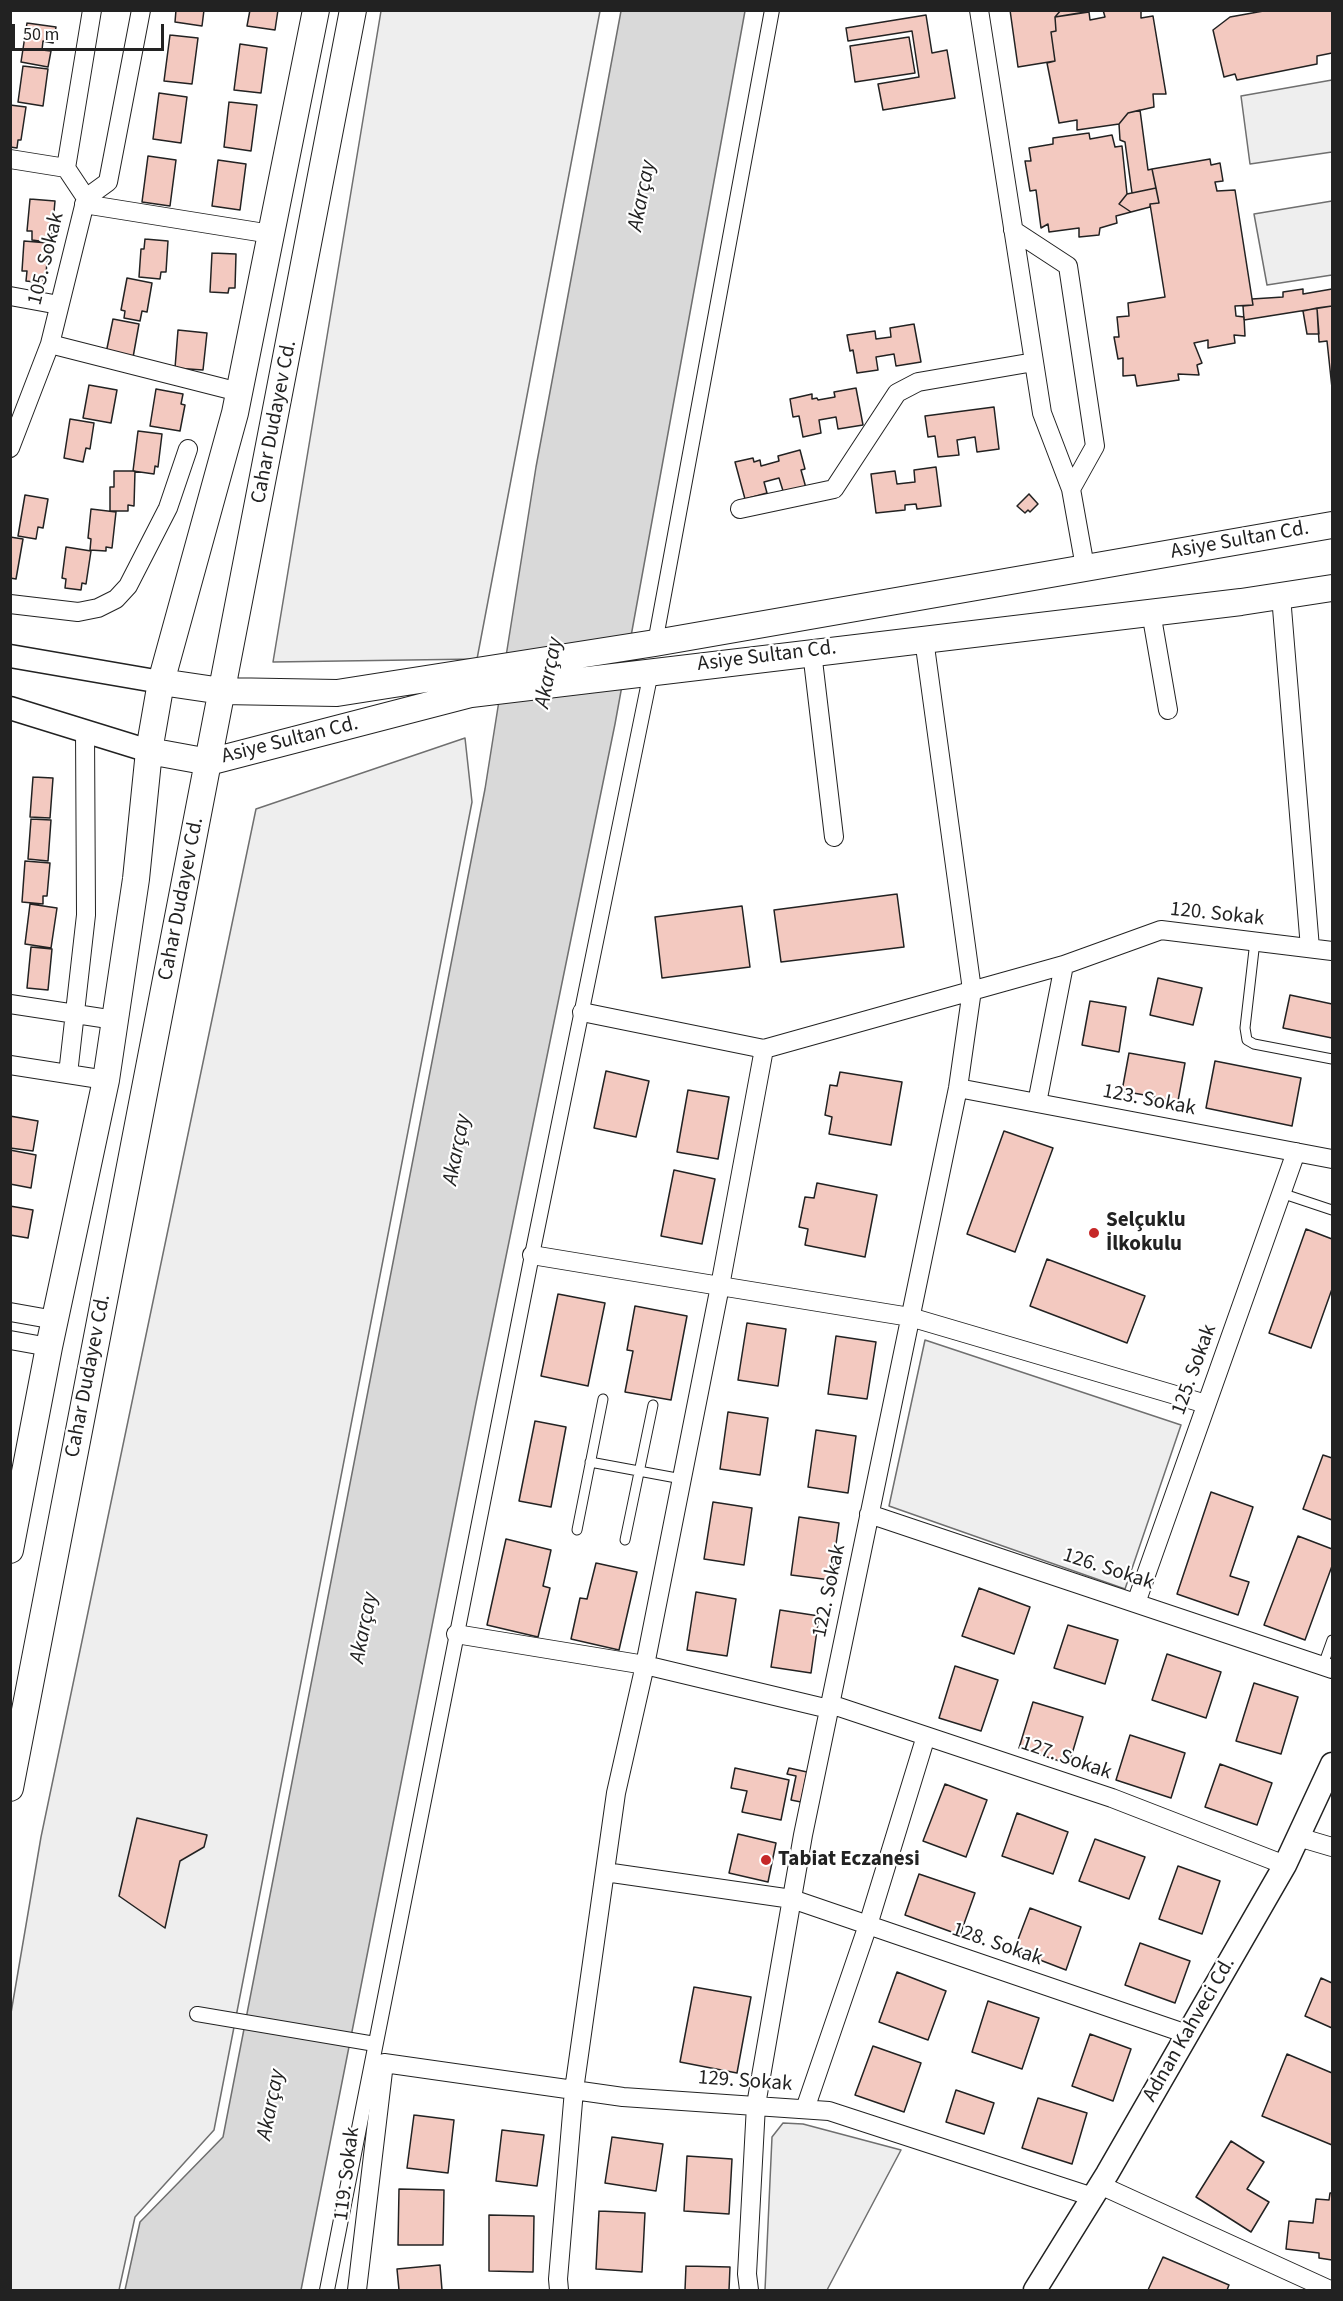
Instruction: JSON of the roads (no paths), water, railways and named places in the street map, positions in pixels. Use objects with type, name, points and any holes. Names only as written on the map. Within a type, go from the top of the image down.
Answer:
[{"type":"main road","name":"Cahar Dudayev Cd.","points":[[10,1551],[49,1347],[106,1080],[136,879],[149,752],[161,682],[239,392],[316,10]]},
{"type":"main road","name":"Cahar Dudayev Cd.","points":[[10,1788],[353,10]]},
{"type":"main road","name":"Asiye Sultan Cd.","points":[[209,762],[471,682],[644,645],[1332,525]]},
{"type":"main road","name":"Asiye Sultan Cd.","points":[[161,682],[222,691],[337,693],[471,682],[640,673],[1332,588]]},
{"type":"main road","points":[[149,752],[209,762]]},
{"type":"street","points":[[10,159],[66,168],[92,10]]},
{"type":"street","points":[[85,201],[108,182],[141,10]]},
{"type":"street","points":[[644,645],[771,10]]},
{"type":"street","points":[[979,10],[1042,413],[1071,489],[1085,567]]},
{"type":"street","name":"105. Sokak","points":[[10,447],[50,344],[85,201],[66,168]]},
{"type":"street","points":[[85,201],[271,234]]},
{"type":"street","points":[[1013,230],[1068,266],[1095,446],[1071,489]]},
{"type":"street","points":[[10,296],[59,305]]},
{"type":"street","points":[[50,344],[239,392]]},
{"type":"street","points":[[740,509],[834,489],[897,393],[918,382],[1034,362]]},
{"type":"street","points":[[10,604],[78,612],[98,608],[116,599],[128,586],[168,508],[188,449]]},
{"type":"street","points":[[1281,596],[1310,948]]},
{"type":"street","points":[[1151,612],[1168,710]]},
{"type":"street","name":"122. Sokak","points":[[749,2290],[747,2274],[756,2105],[792,1899],[830,1706],[958,1088],[972,990],[924,639]]},
{"type":"street","points":[[812,652],[834,837]]},
{"type":"street","points":[[10,656],[161,682]]},
{"type":"street","points":[[327,2290],[456,1634],[582,1012],[640,673]]},
{"type":"street","points":[[10,708],[149,752]]},
{"type":"street","points":[[68,1074],[77,1014],[86,915],[85,730]]},
{"type":"street","name":"120. Sokak","points":[[764,1049],[1064,965],[1161,930],[1332,951]]},
{"type":"street","points":[[1037,1103],[1064,965]]},
{"type":"street","points":[[10,1004],[115,1020]]},
{"type":"street","points":[[559,2290],[558,2279],[574,2090],[616,1793],[645,1665],[682,1479],[764,1049],[582,1012]]},
{"type":"street","points":[[10,1065],[106,1080]]},
{"type":"street","name":"123. Sokak","points":[[958,1088],[1332,1159]]},
{"type":"street","name":"125. Sokak","points":[[1136,1603],[1296,1152]]},
{"type":"street","points":[[532,1255],[910,1317],[1206,1404]]},
{"type":"street","points":[[10,1312],[55,1320]]},
{"type":"street","points":[[10,1340],[49,1347]]},
{"type":"street","name":"126. Sokak","points":[[869,1514],[1328,1667]]},
{"type":"street","name":"127. Sokak","points":[[456,1634],[645,1665],[830,1706],[1112,1798],[1285,1865]]},
{"type":"street","points":[[805,2109],[867,1925],[926,1736]]},
{"type":"street","name":"Adnan Kahveci Cd.","points":[[1035,2290],[1096,2191],[1285,1865],[1332,1764]]},
{"type":"street","points":[[1298,1837],[1332,1847]]},
{"type":"street","name":"128. Sokak","points":[[605,1872],[792,1899],[1187,2034]]},
{"type":"street","points":[[197,2014],[375,2044]]},
{"type":"street","name":"129. Sokak","points":[[384,2063],[623,2097],[829,2110],[1096,2191],[1330,2290]]},
{"type":"street","name":"119. Sokak","points":[[357,2290],[384,2063]]},
{"type":"lane","points":[[1256,941],[1245,1028],[1247,1040],[1254,1044],[1332,1059]]},
{"type":"lane","points":[[1281,1193],[1332,1210]]},
{"type":"lane","points":[[577,1530],[603,1399]]},
{"type":"lane","points":[[625,1540],[653,1405]]},
{"type":"lane","points":[[590,1462],[682,1479]]},
{"type":"lane","points":[[1328,1667],[1332,1640]]},
{"type":"water","name":"Akarçay","points":[[621,11],[745,11],[615,724],[476,1403],[301,2290],[125,2290],[140,2222],[223,2137],[485,789],[536,467]]},
{"type":"place","name":"Selçuklu İlkokulu","points":[[1094,1233]]},
{"type":"place","name":"Tabiat Eczanesi","points":[[766,1860]]}]
